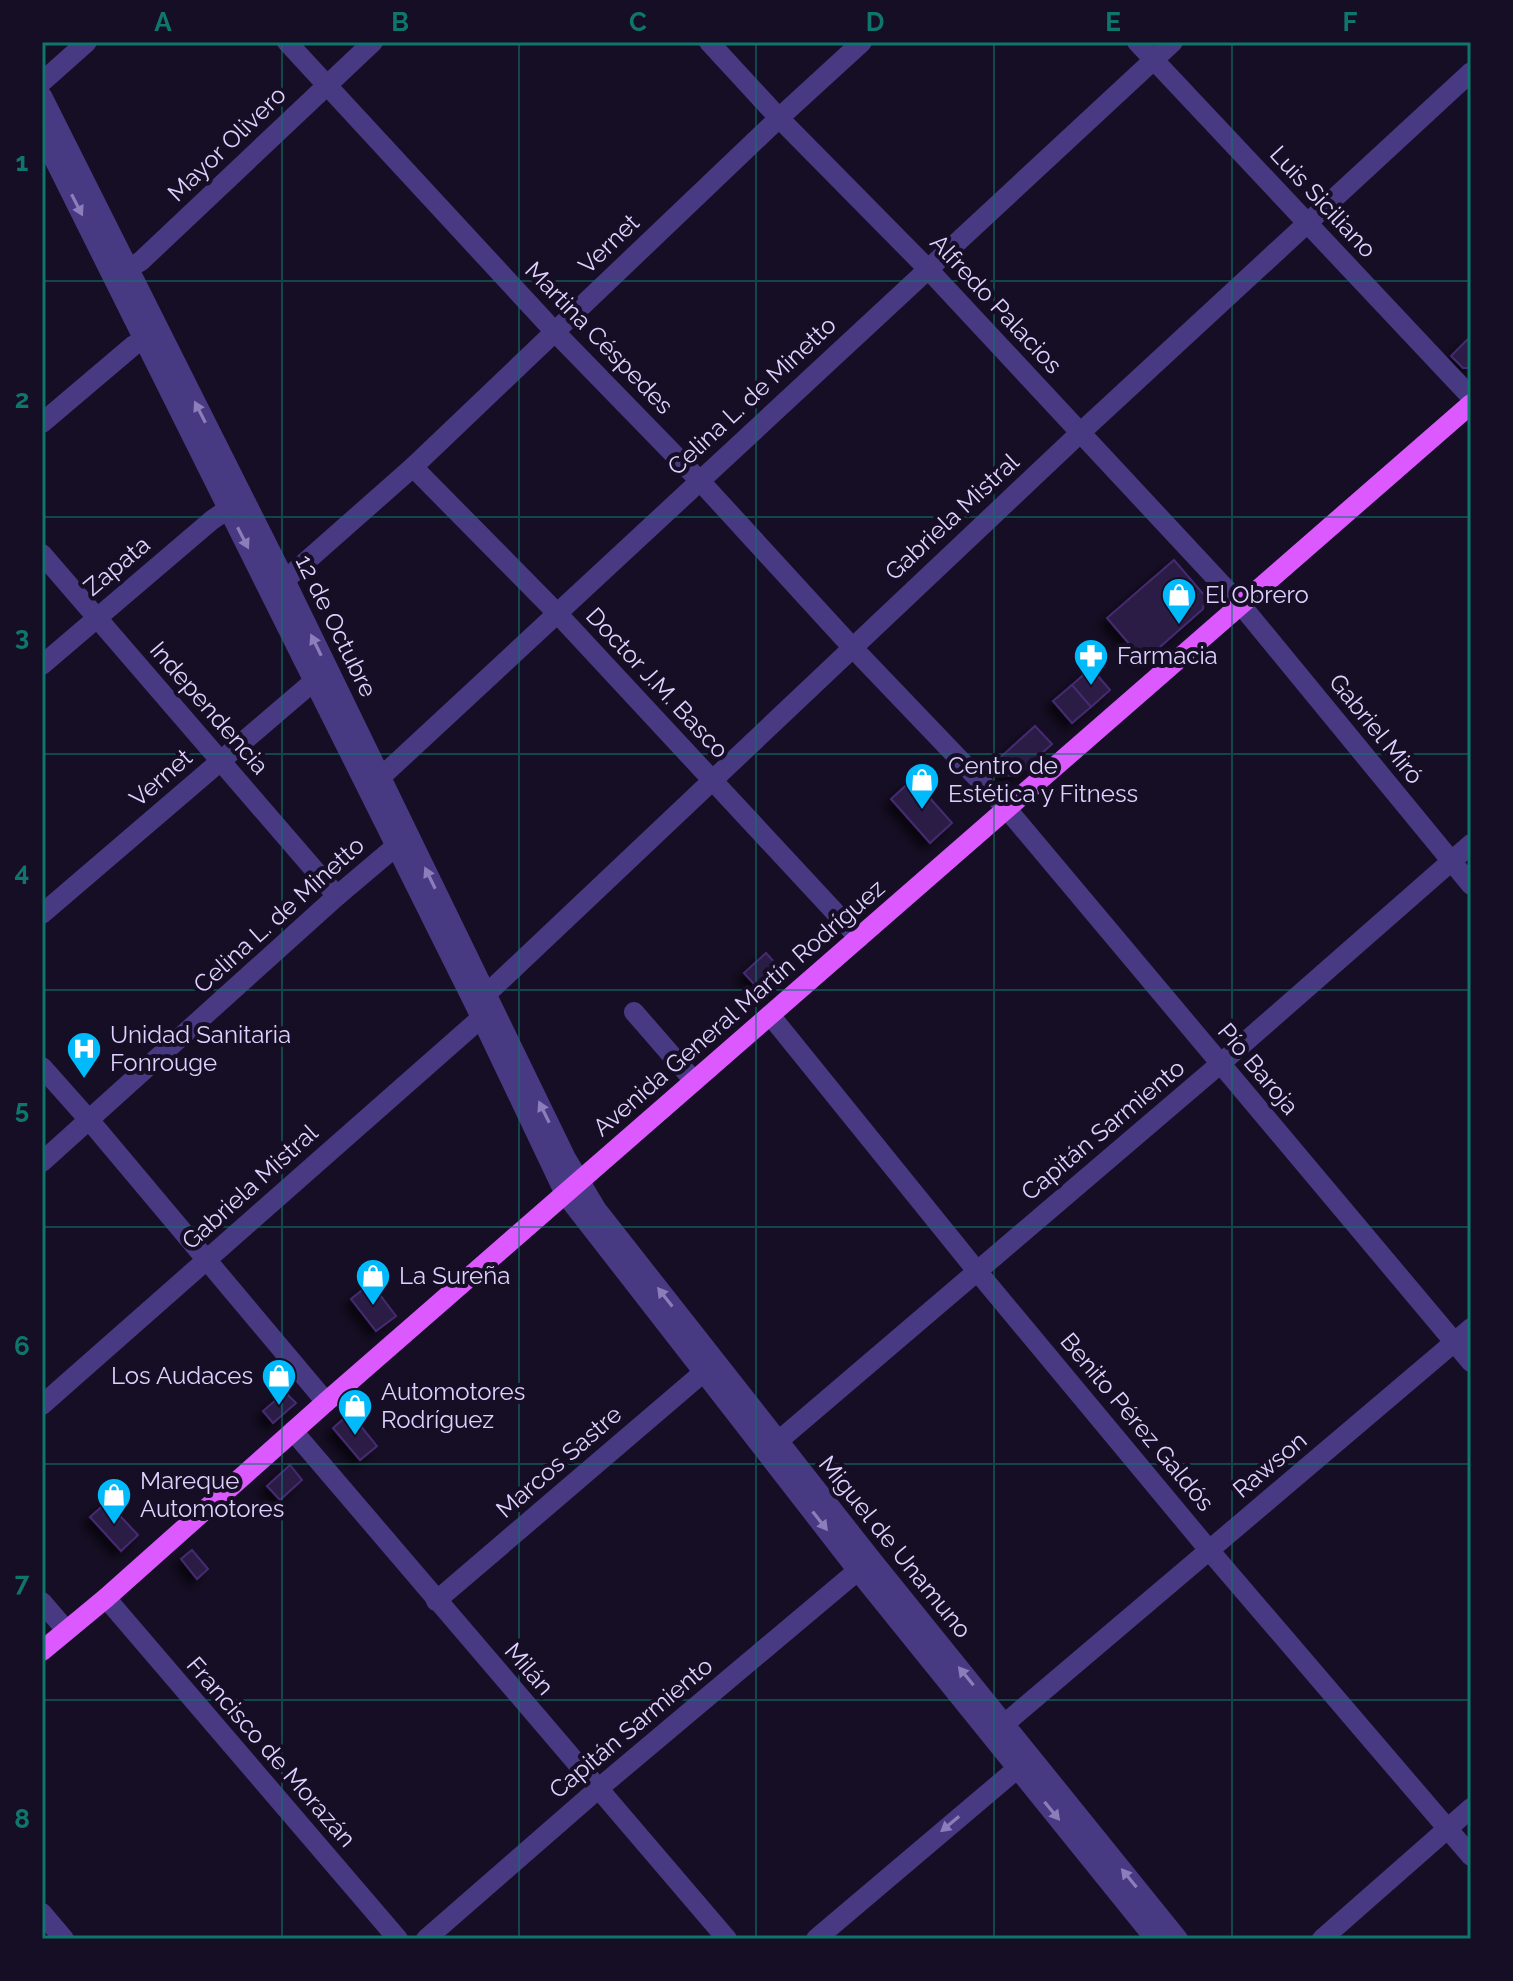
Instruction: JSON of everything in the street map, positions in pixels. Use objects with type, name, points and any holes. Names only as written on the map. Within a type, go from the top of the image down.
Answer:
[{"type":"main road","name":"Avenida General Martín Rodríguez","points":[[42,1651],[1471,404]]},
{"type":"street","points":[[42,82],[87,42]]},
{"type":"street","name":"Martina Céspedes","points":[[287,42],[555,332],[700,481],[852,647],[1007,809]]},
{"type":"street","name":"Mayor Olivero","points":[[121,273],[373,42]]},
{"type":"street","name":"Alfredo Palacios","points":[[709,42],[927,268],[1241,605]]},
{"type":"street","name":"Vernet","points":[[285,580],[413,467],[862,42]]},
{"type":"street","name":"Luis Siciliano","points":[[1137,42],[1471,397]]},
{"type":"street","name":"Celina L. de Minetto","points":[[373,780],[1173,42]]},
{"type":"street","name":"Gabriela Mistral","points":[[42,1405],[208,1259],[484,1006],[710,780],[1471,72]]},
{"type":"street","name":"12 de Octubre","points":[[42,96],[58,170]]},
{"type":"street","name":"12 de Octubre","points":[[42,135],[58,170],[121,273],[285,580],[373,780],[573,1188]]},
{"type":"street","points":[[42,423],[152,336]]},
{"type":"street","name":"12 de Octubre","points":[[152,336],[228,509],[314,681],[373,780]]},
{"type":"street","name":"Doctor J.M. Basco","points":[[413,467],[557,613],[859,938]]},
{"type":"street","name":"Zapata","points":[[42,665],[228,509]]},
{"type":"street","name":"Independencia","points":[[42,554],[337,896]]},
{"type":"street","name":"Gabriel Miró","points":[[1241,605],[1471,885]]},
{"type":"street","name":"Vernet","points":[[42,914],[314,681]]},
{"type":"street","name":"Pío Baroja","points":[[1007,809],[1471,1362]]},
{"type":"street","name":"Capitán Sarmiento","points":[[772,1446],[1220,1064],[1471,844]]},
{"type":"street","name":"Celina L. de Minetto","points":[[42,1162],[337,896],[404,845]]},
{"type":"street","points":[[634,1012],[694,1081]]},
{"type":"street","name":"Benito Pérez Galdós","points":[[770,1015],[1209,1550],[1471,1856]]},
{"type":"street","points":[[42,1067],[208,1259],[326,1402]]},
{"type":"street","name":"Miguel de Unamuno","points":[[573,1188],[865,1565],[1025,1762],[1178,1939]]},
{"type":"street","name":"Rawson","points":[[998,1729],[1471,1328]]},
{"type":"street","name":"Marcos Sastre","points":[[436,1601],[709,1367]]},
{"type":"street","name":"Milán","points":[[293,1431],[727,1939]]},
{"type":"street","name":"Capitán Sarmiento","points":[[426,1939],[598,1789],[865,1565]]},
{"type":"street","name":"Francisco de Morazán","points":[[106,1598],[398,1939]]},
{"type":"street","points":[[42,1602],[66,1630]]},
{"type":"street","points":[[816,1939],[1025,1762]]},
{"type":"street","name":"Miguel de Unamuno","points":[[1025,1762],[1155,1939]]},
{"type":"street","points":[[1322,1939],[1471,1808]]},
{"type":"street","points":[[42,1913],[64,1939]]},
{"type":"building","points":[[1471,336],[1471,368],[1463,368],[1451,356]]},
{"type":"building","points":[[1174,560],[1205,596],[1203,609],[1144,661],[1107,618]]},
{"type":"building","name":"Farmacia","points":[[1091,668],[1110,690],[1091,707],[1072,685]]},
{"type":"building","points":[[1072,685],[1091,707],[1072,723],[1053,701]]},
{"type":"building","points":[[1035,726],[1052,744],[1017,776],[1002,775],[993,764]]},
{"type":"building","name":"Centro de Estética y Fitness","points":[[913,779],[952,823],[930,843],[891,799]]},
{"type":"building","points":[[766,953],[785,974],[763,994],[744,973]]},
{"type":"building","name":"La Sureña","points":[[371,1283],[396,1316],[376,1331],[351,1299]]},
{"type":"building","name":"Los Audaces","points":[[285,1392],[296,1403],[273,1423],[263,1411]]},
{"type":"building","name":"Automotores Rodríguez","points":[[350,1413],[377,1446],[360,1460],[333,1428]]},
{"type":"building","points":[[290,1465],[302,1480],[280,1500],[267,1486]]},
{"type":"building","name":"Mareque Automotores","points":[[107,1502],[138,1535],[121,1551],[90,1517]]},
{"type":"building","points":[[192,1550],[208,1569],[197,1579],[181,1559]]},
{"type":"place","name":"El Obrero","points":[[1179,626]]},
{"type":"place","name":"Farmacia","points":[[1091,687]]},
{"type":"place","name":"Centro de Estética y Fitness","points":[[922,811]]},
{"type":"place","name":"Unidad Sanitaria Fonrouge","points":[[84,1080]]},
{"type":"place","name":"La Sureña","points":[[373,1307]]},
{"type":"place","name":"Los Audaces","points":[[279,1407]]},
{"type":"place","name":"Automotores Rodríguez","points":[[355,1437]]},
{"type":"place","name":"Mareque Automotores","points":[[114,1526]]}]
